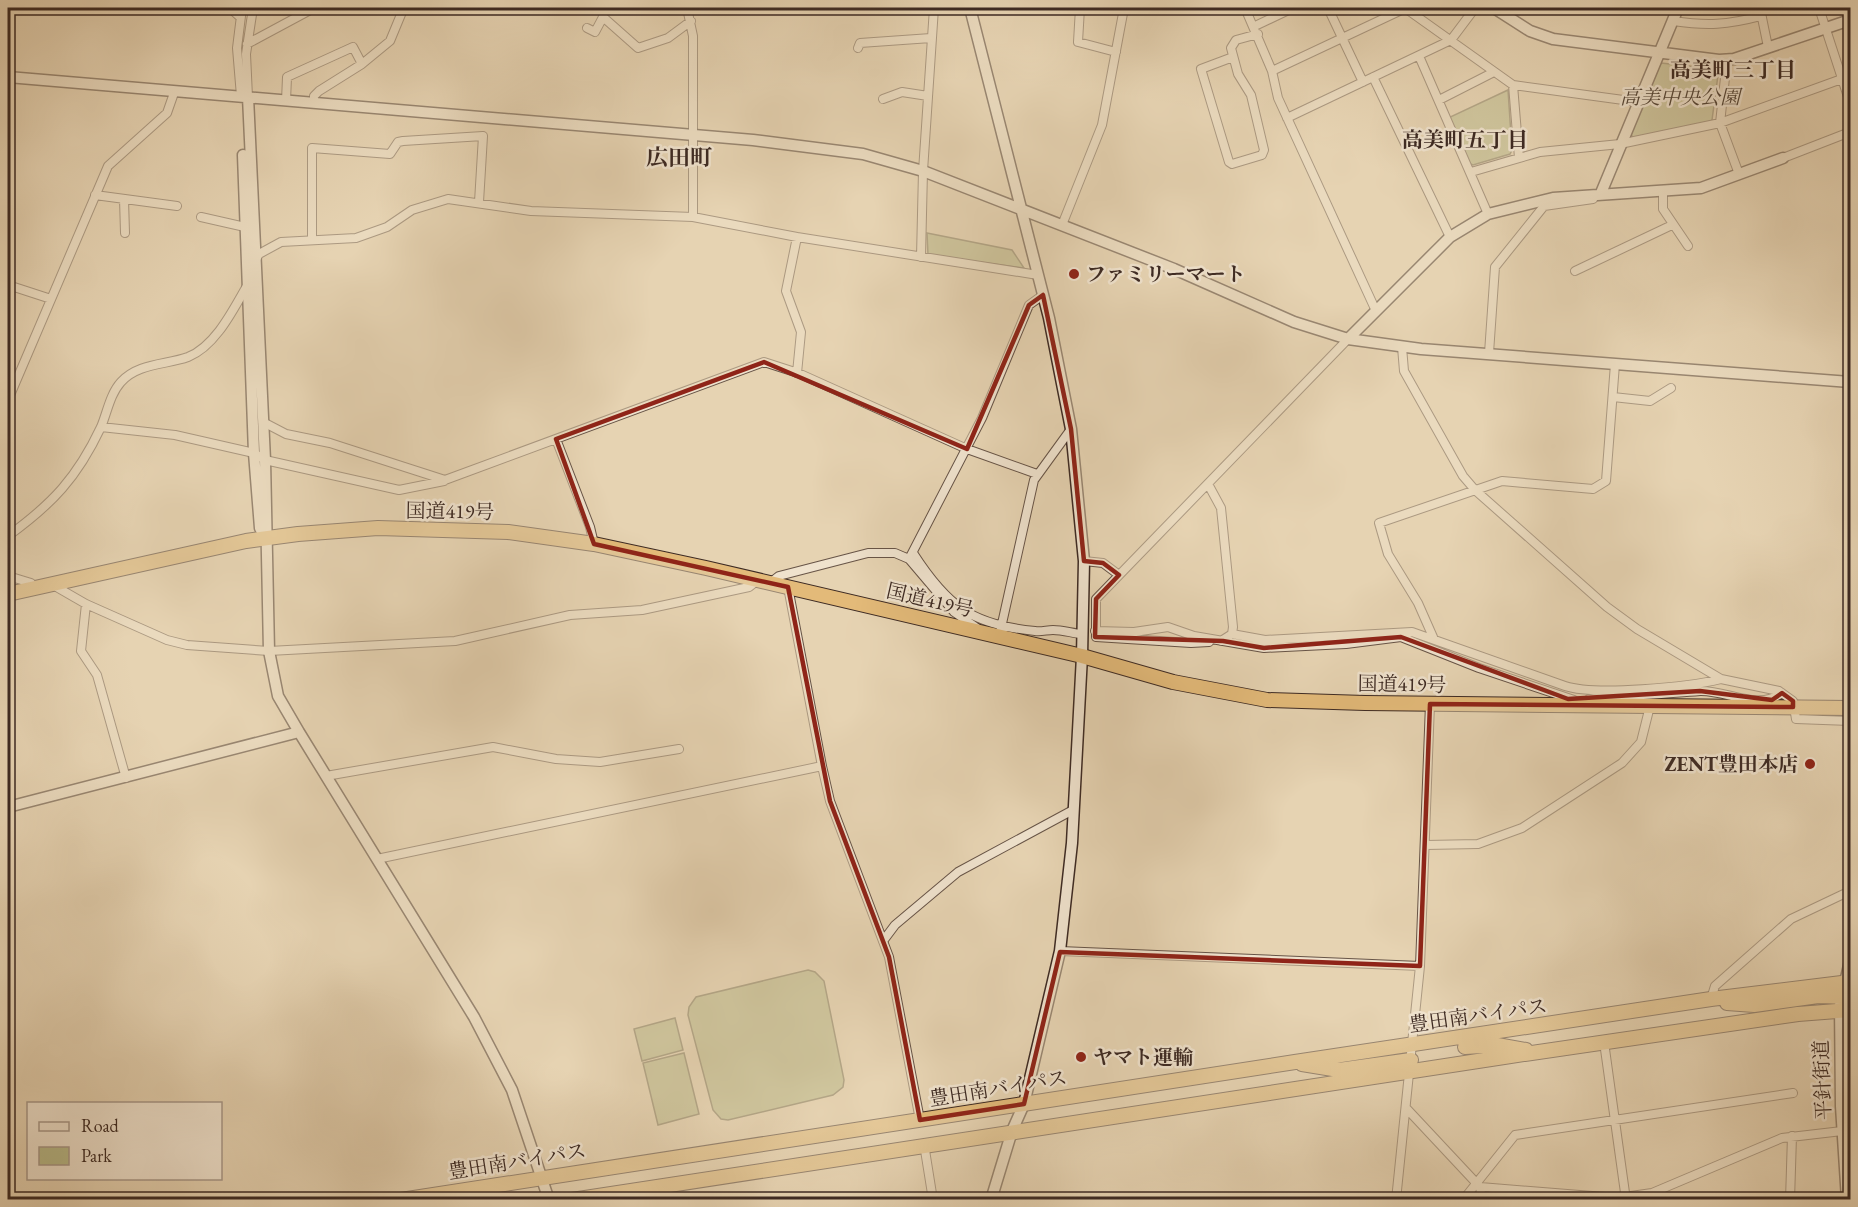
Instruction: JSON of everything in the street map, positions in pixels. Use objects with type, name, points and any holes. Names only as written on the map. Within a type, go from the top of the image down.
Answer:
[{"type":"highway","name":"国道419号","points":[[8,594],[246,541],[298,534],[378,528],[508,532],[594,544],[788,586],[983,632],[1000,632],[1173,682],[1267,700],[1851,708]]},
{"type":"highway","name":"豊田南バイパス","points":[[572,1200],[1012,1131],[1712,999],[1848,982]]},
{"type":"highway","points":[[1696,1002],[1754,1005],[1818,996],[1845,1004]]},
{"type":"highway","name":"豊田南バイパス","points":[[401,1200],[1295,1062],[1537,1052],[1798,1014],[1845,1004]]},
{"type":"street","points":[[230,8],[240,17]]},
{"type":"street","points":[[243,8],[237,48],[245,97],[255,260],[265,460],[268,651],[278,696],[474,1017],[521,1112],[549,1200]]},
{"type":"street","points":[[253,8],[247,44],[245,97],[245,227],[254,453],[260,528],[266,540]]},
{"type":"street","points":[[247,44],[314,8]]},
{"type":"street","points":[[687,8],[693,36],[693,217]]},
{"type":"street","points":[[921,257],[923,171],[934,8]]},
{"type":"street","points":[[978,8],[1071,429],[1083,561],[1082,656],[1073,810],[1068,888],[1060,951],[1024,1104],[1012,1131],[990,1200]]},
{"type":"street","points":[[1080,8],[1078,42],[1116,52]]},
{"type":"street","points":[[1062,225],[1102,125],[1124,8]]},
{"type":"street","points":[[1245,8],[1272,70],[1274,85],[1287,118],[1376,310]]},
{"type":"street","points":[[1233,57],[1201,69],[1229,162],[1232,164],[1262,155],[1264,150],[1251,95],[1238,74],[1231,46],[1236,40],[1293,8]]},
{"type":"street","points":[[1328,8],[1363,82]]},
{"type":"street","points":[[1272,70],[1405,8],[1513,85],[1638,102]]},
{"type":"street","points":[[1287,118],[1452,40],[1475,8]]},
{"type":"street","points":[[1494,8],[1530,31],[1553,39],[1658,54],[1727,60],[1851,20]]},
{"type":"street","points":[[1489,353],[1495,267],[1539,209],[1551,204],[1591,200],[1600,193],[1678,8]]},
{"type":"street","points":[[1819,8],[1825,29],[1846,77],[1851,103]]},
{"type":"street","points":[[314,104],[314,96],[319,91],[362,64],[390,41],[402,12]]},
{"type":"street","points":[[1673,21],[1716,25],[1732,24],[1760,12],[1768,47]]},
{"type":"street","points":[[587,28],[595,32],[603,17],[638,48],[668,38],[691,21]]},
{"type":"street","points":[[858,48],[860,43],[931,38]]},
{"type":"street","points":[[286,101],[287,77],[353,47],[362,64]]},
{"type":"street","points":[[1419,56],[1488,214]]},
{"type":"street","points":[[1727,60],[1720,123],[1739,174]]},
{"type":"street","points":[[1438,100],[1494,72]]},
{"type":"street","points":[[8,77],[693,137],[753,140],[863,154],[923,171],[1023,209],[1294,322],[1348,339],[1402,347],[1851,382]]},
{"type":"street","points":[[1373,77],[1450,237]]},
{"type":"street","points":[[1471,172],[1540,152],[1620,144],[1720,123],[1846,77]]},
{"type":"street","points":[[1513,85],[1519,158]]},
{"type":"street","points":[[883,99],[902,92],[928,96]]},
{"type":"street","points":[[8,400],[108,166],[167,113],[174,93]]},
{"type":"street","points":[[1721,679],[1701,684],[1587,691],[1574,689],[1433,637],[1412,632],[1265,640],[1232,634],[1223,641],[1191,643],[1096,638],[1096,599],[1376,310],[1450,237],[1488,214],[1539,200],[1600,193],[1701,188],[1851,132]]},
{"type":"street","points":[[312,240],[312,148],[390,154],[398,142],[403,141],[483,136],[479,202]]},
{"type":"street","points":[[1664,191],[1663,209],[1688,246]]},
{"type":"street","points":[[95,195],[177,206]]},
{"type":"street","points":[[124,199],[125,232]]},
{"type":"street","points":[[8,536],[61,494],[101,426],[121,381],[136,371],[189,357],[204,347],[223,325],[248,285],[255,260],[263,252],[281,242],[356,238],[372,234],[412,210],[448,200],[531,210],[693,217],[797,237],[1038,275]]},
{"type":"street","points":[[201,217],[245,227]]},
{"type":"street","points":[[1575,271],[1672,225]]},
{"type":"street","points":[[797,237],[786,294],[801,332],[797,373]]},
{"type":"street","points":[[8,285],[51,299]]},
{"type":"street","points":[[911,556],[967,449],[1029,305],[1042,295]]},
{"type":"street","points":[[1402,347],[1404,371],[1462,476],[1475,490],[1622,618],[1721,679],[1782,693],[1793,701],[1797,718],[1851,721]]},
{"type":"street","points":[[101,426],[176,435],[254,453],[265,460],[399,490],[446,480],[764,362],[797,373],[967,449],[1037,474]]},
{"type":"street","points":[[1433,637],[1418,603],[1388,554],[1379,523],[1502,481],[1593,489],[1606,482],[1616,364]]},
{"type":"street","points":[[1612,397],[1650,401],[1671,388]]},
{"type":"street","points":[[263,422],[286,434],[330,443],[446,480]]},
{"type":"street","points":[[1000,632],[1037,474],[1071,429]]},
{"type":"street","points":[[556,439],[590,527],[594,544]]},
{"type":"street","points":[[1208,484],[1221,508],[1232,634]]},
{"type":"street","points":[[50,583],[86,604],[167,640],[187,645],[268,651],[455,641],[570,615],[642,610],[749,587],[779,576],[868,553],[895,553],[911,556],[958,609],[970,612],[978,620],[1000,632],[1081,634]]},
{"type":"street","points":[[911,556],[954,612],[983,632]]},
{"type":"street","points":[[1083,561],[1104,563],[1119,575]]},
{"type":"street","points":[[8,576],[31,583],[34,587]]},
{"type":"street","points":[[788,586],[830,801],[889,957],[920,1120]]},
{"type":"street","points":[[86,604],[81,651],[97,675],[126,778]]},
{"type":"street","points":[[1095,631],[1134,632],[1168,627],[1194,636],[1264,648],[1346,644],[1401,637],[1479,668],[1577,700],[1671,692],[1693,694],[1700,691],[1738,698],[1772,700],[1782,693]]},
{"type":"street","points":[[1396,1200],[1420,966],[1430,704]]},
{"type":"street","points":[[1426,845],[1478,844],[1522,828],[1622,763],[1641,742],[1650,706]]},
{"type":"street","points":[[8,807],[299,732]]},
{"type":"street","points":[[326,776],[493,747],[556,759],[600,762],[680,749]]},
{"type":"street","points":[[376,859],[822,766]]},
{"type":"street","points":[[883,941],[896,925],[958,872],[1073,810]]},
{"type":"street","points":[[1712,999],[1715,986],[1791,919],[1851,891]]},
{"type":"street","points":[[1060,951],[1420,966]]},
{"type":"street","name":"平針街道","points":[[1847,1200],[1842,1131],[1846,1107],[1845,1004],[1851,961]]},
{"type":"street","points":[[1604,1042],[1625,1198]]},
{"type":"street","points":[[1463,1200],[1479,1185],[1515,1135],[1793,1093]]},
{"type":"street","points":[[1407,1109],[1479,1185],[1482,1200]]},
{"type":"street","points":[[1479,1185],[1625,1198],[1652,1193],[1792,1136],[1842,1131]]},
{"type":"street","points":[[1790,1200],[1792,1136]]},
{"type":"street","points":[[924,1144],[933,1200]]},
{"type":"highlighted area","points":[[1043,295],[1071,429],[1084,561],[1103,563],[1119,575],[1096,599],[1095,637],[1223,641],[1264,648],[1401,637],[1568,699],[1700,691],[1772,700],[1782,693],[1793,701],[1793,707],[1430,704],[1420,966],[1060,952],[1024,1104],[920,1120],[889,957],[830,801],[788,587],[594,544],[556,439],[764,362],[967,449],[1029,305]]},
{"type":"green space","name":"高美中央公園","points":[[1661,63],[1714,69],[1718,75],[1712,120],[1709,124],[1636,140],[1630,134]]},
{"type":"green space","points":[[1508,90],[1512,150],[1510,154],[1473,165],[1468,163],[1448,118]]},
{"type":"green space","points":[[927,233],[1012,250],[1024,268],[928,255]]},
{"type":"green space","points":[[808,970],[815,972],[824,981],[844,1080],[843,1087],[833,1095],[728,1120],[721,1119],[713,1110],[688,1015],[689,1007],[696,997]]},
{"type":"green space","points":[[675,1018],[683,1050],[642,1061],[634,1029]]},
{"type":"green space","points":[[684,1053],[699,1114],[658,1125],[643,1063]]},
{"type":"place","name":"ファミリーマート","points":[[1074,274]]},
{"type":"place","name":"ZENT豊田本店","points":[[1810,764]]},
{"type":"place","name":"ヤマト運輸","points":[[1081,1057]]},
{"type":"district","name":"高美町三丁目","points":[[1733,70]]},
{"type":"district","name":"高美町五丁目","points":[[1465,140]]},
{"type":"district","name":"広田町","points":[[679,157]]}]
